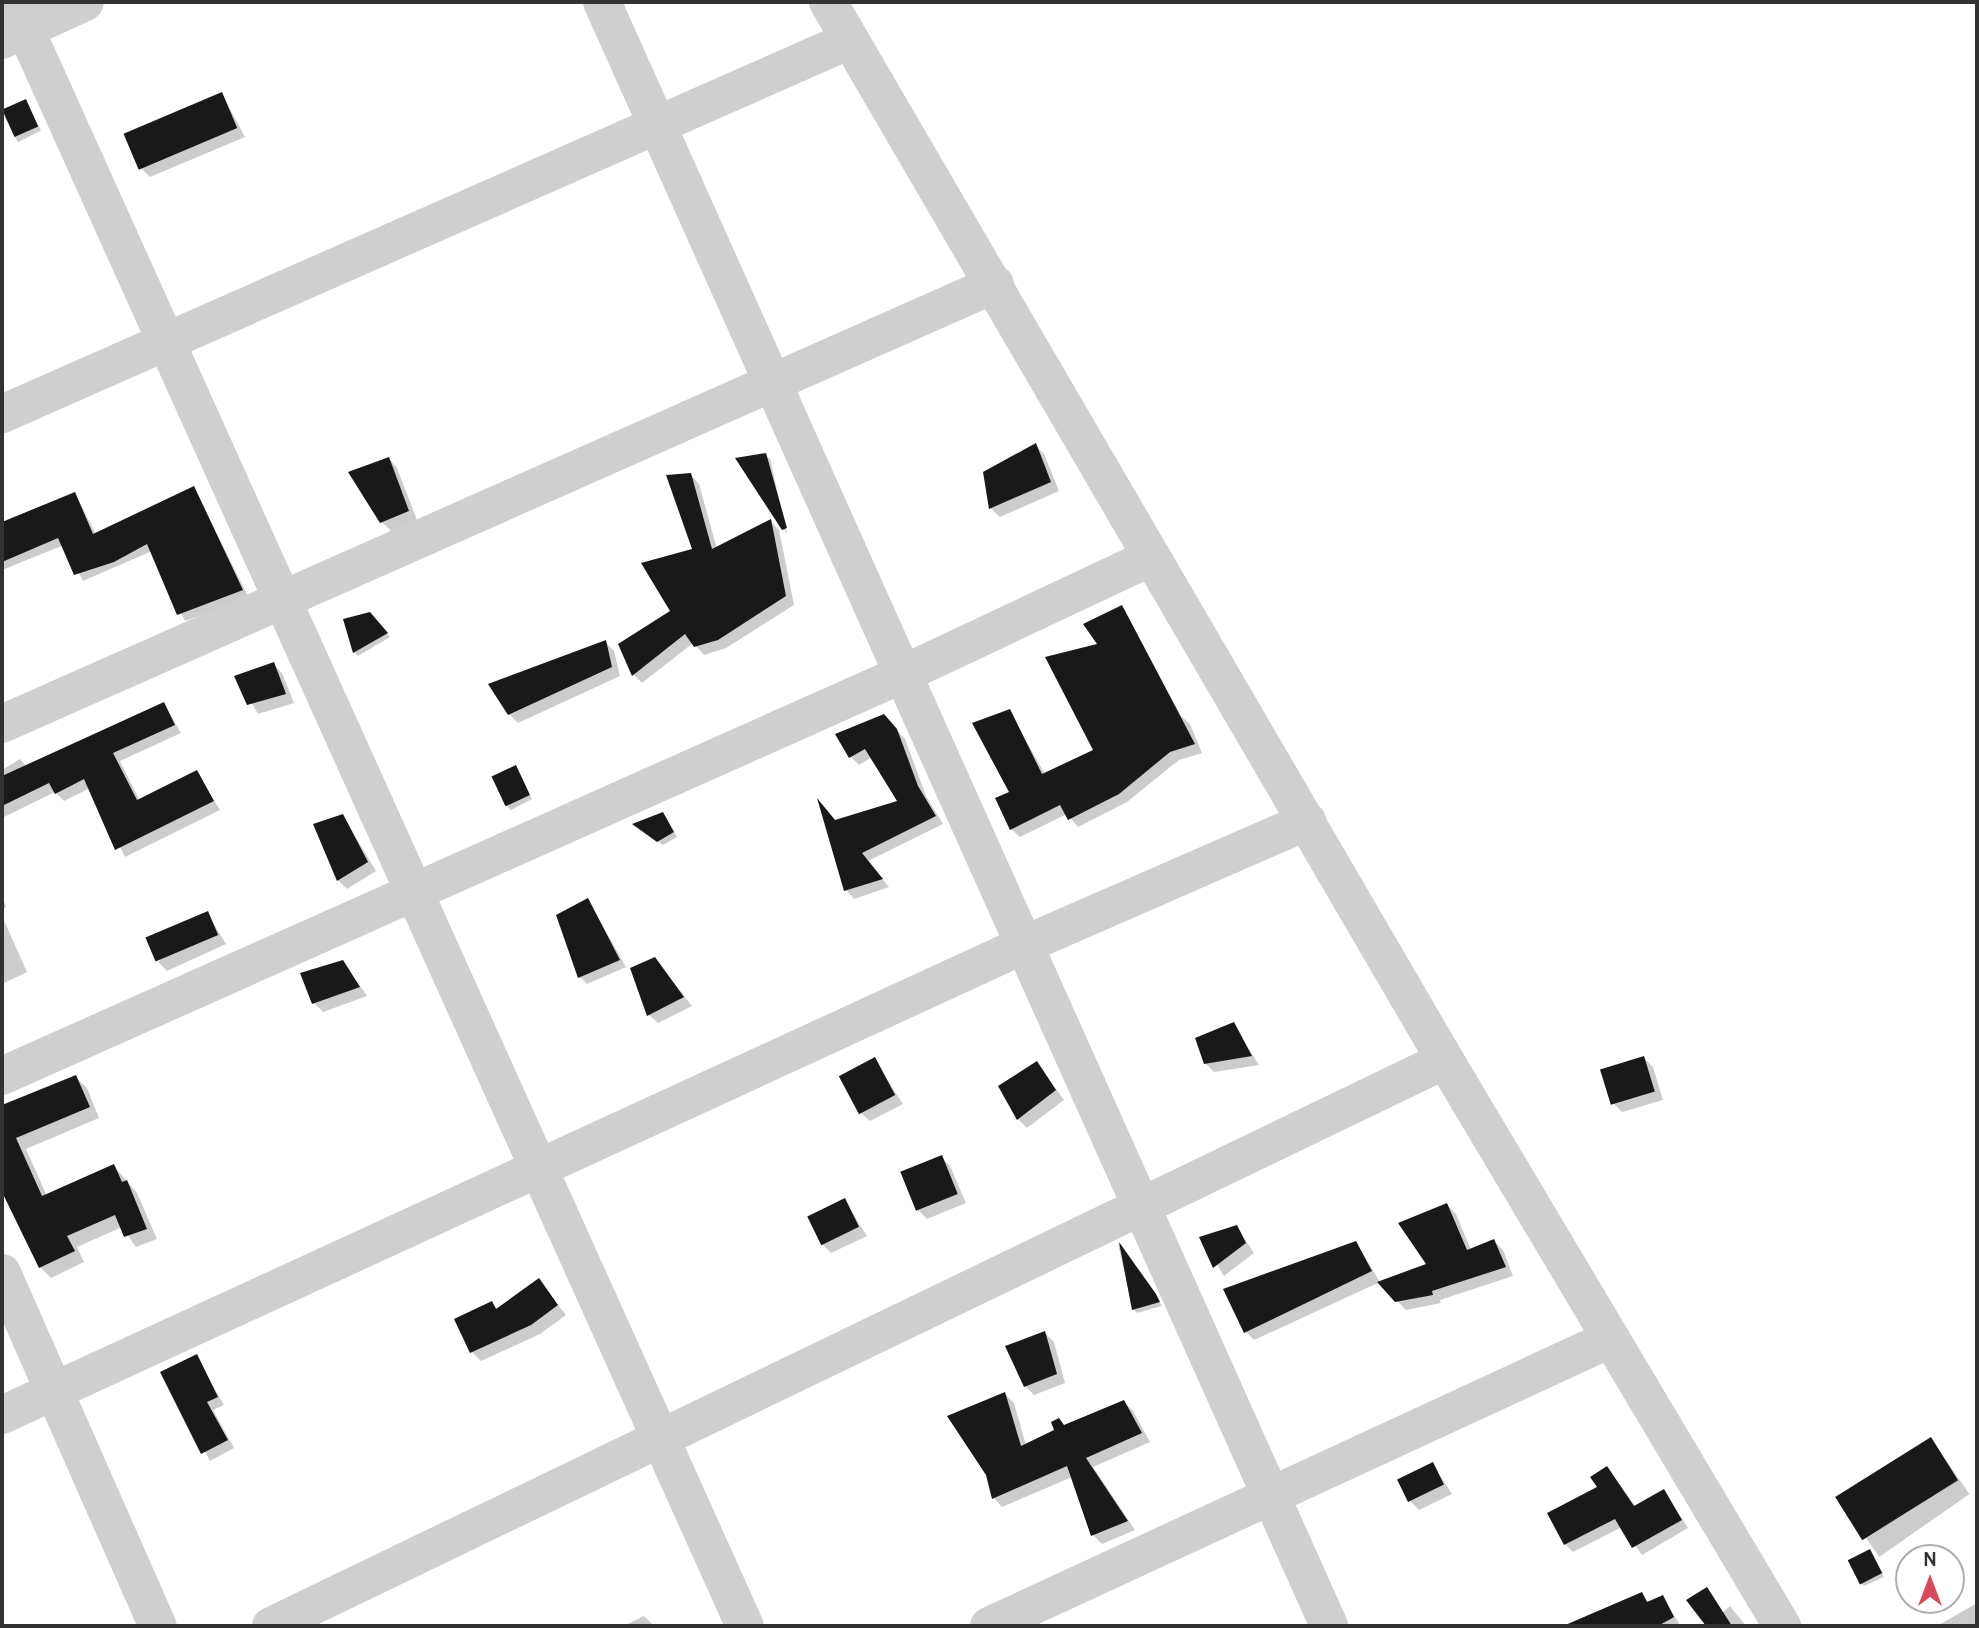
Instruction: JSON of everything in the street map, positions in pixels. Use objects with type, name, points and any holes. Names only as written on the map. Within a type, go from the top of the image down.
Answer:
[{"type":"street","points":[[85,2],[13,23],[166,342],[745,1626]]},
{"type":"street","points":[[603,2],[1026,944],[1139,1211],[1329,1626]]},
{"type":"street","points":[[828,2],[996,284],[1445,1060],[1782,1626]]},
{"type":"street","points":[[2,414],[656,123],[850,40]]},
{"type":"street","points":[[2,724],[772,380],[996,284]]},
{"type":"street","points":[[2,1076],[903,674],[1152,557]]},
{"type":"street","points":[[2,1415],[1026,944],[1307,821]]},
{"type":"street","points":[[271,1626],[1139,1211],[1445,1060]]},
{"type":"street","points":[[2,1273],[158,1626]]},
{"type":"street","points":[[989,1626],[1271,1498],[1610,1339]]},
{"type":"building","points":[[222,92],[237,128],[139,170],[124,134]]},
{"type":"building","points":[[26,99],[38,126],[14,137],[2,110]]},
{"type":"building","points":[[1036,443],[1051,482],[989,509],[983,472]]},
{"type":"building","points":[[766,453],[787,528],[782,530],[735,458]]},
{"type":"building","points":[[389,457],[409,511],[380,523],[348,472]]},
{"type":"building","points":[[691,473],[712,549],[771,519],[786,596],[718,640],[694,647],[685,634],[632,676],[618,644],[670,611],[641,563],[692,549],[666,475]]},
{"type":"building","points":[[194,486],[243,590],[177,615],[147,544],[114,562],[74,575],[58,538],[2,562],[2,522],[75,492],[93,534]]},
{"type":"building","points":[[1122,605],[1195,744],[1170,752],[1119,794],[1068,820],[1060,805],[1010,830],[995,798],[1009,792],[972,723],[1010,709],[1042,774],[1093,750],[1045,657],[1097,644],[1083,624]]},
{"type":"building","points":[[370,612],[388,633],[353,653],[343,619]]},
{"type":"building","points":[[606,640],[612,667],[508,715],[488,684]]},
{"type":"building","points":[[274,662],[286,694],[247,705],[234,676]]},
{"type":"building","points":[[164,702],[175,725],[113,753],[137,800],[197,770],[214,801],[115,850],[84,779],[55,794],[49,783],[2,806],[2,776]]},
{"type":"building","points":[[884,714],[897,729],[918,786],[936,816],[862,853],[883,879],[844,891],[817,798],[835,820],[897,801],[865,749],[849,758],[835,734]]},
{"type":"building","points":[[516,765],[530,795],[505,806],[492,776]]},
{"type":"building","points":[[663,812],[674,832],[657,842],[632,824]]},
{"type":"building","points":[[343,814],[368,862],[337,881],[313,824]]},
{"type":"building","points":[[588,898],[620,960],[578,978],[556,915]]},
{"type":"building","points":[[208,911],[218,935],[156,962],[145,938]]},
{"type":"building","points":[[655,957],[684,997],[647,1016],[630,968]]},
{"type":"building","points":[[343,960],[360,987],[312,1004],[300,973]]},
{"type":"building","points":[[1234,1022],[1252,1056],[1204,1064],[1195,1038]]},
{"type":"building","points":[[1644,1056],[1655,1091],[1611,1105],[1600,1069]]},
{"type":"building","points":[[875,1057],[895,1095],[859,1114],[839,1076]]},
{"type":"building","points":[[1037,1061],[1056,1090],[1017,1120],[998,1086]]},
{"type":"building","points":[[76,1075],[90,1107],[16,1138],[42,1196],[114,1164],[122,1182],[127,1180],[147,1229],[124,1237],[115,1215],[67,1236],[75,1251],[39,1268],[2,1192],[2,1105]]},
{"type":"building","points":[[942,1155],[958,1194],[916,1211],[900,1172]]},
{"type":"building","points":[[845,1198],[859,1227],[821,1245],[807,1216]]},
{"type":"building","points":[[1447,1203],[1467,1250],[1494,1239],[1506,1267],[1432,1291],[1433,1295],[1395,1302],[1377,1282],[1426,1264],[1398,1223]]},
{"type":"building","points":[[1237,1225],[1246,1243],[1213,1268],[1199,1237]]},
{"type":"building","points":[[1356,1241],[1372,1271],[1244,1333],[1223,1289]]},
{"type":"building","points":[[1119,1242],[1156,1294],[1160,1302],[1132,1310]]},
{"type":"building","points":[[539,1278],[558,1305],[531,1325],[470,1353],[454,1319],[492,1301],[496,1309]]},
{"type":"building","points":[[1045,1331],[1057,1374],[1024,1387],[1005,1346]]},
{"type":"building","points":[[197,1354],[218,1397],[207,1402],[228,1440],[201,1454],[160,1372]]},
{"type":"building","points":[[1005,1392],[1021,1446],[1054,1430],[1051,1422],[1059,1418],[1064,1425],[1124,1400],[1142,1433],[1086,1458],[1128,1521],[1091,1536],[1067,1466],[992,1499],[986,1475],[947,1416]]},
{"type":"building","points":[[1931,1437],[1958,1480],[1862,1540],[1835,1497]]},
{"type":"building","points":[[1433,1462],[1444,1484],[1408,1502],[1397,1480]]},
{"type":"building","points":[[1607,1466],[1634,1506],[1664,1489],[1682,1520],[1632,1548],[1615,1519],[1564,1545],[1547,1513],[1597,1487],[1590,1477]]},
{"type":"building","points":[[1870,1549],[1882,1573],[1860,1584],[1848,1560]]},
{"type":"building","points":[[1707,1587],[1732,1626],[1706,1626],[1686,1600]]},
{"type":"building","points":[[1642,1592],[1647,1602],[1663,1595],[1674,1617],[1658,1626],[1563,1626]]}]
